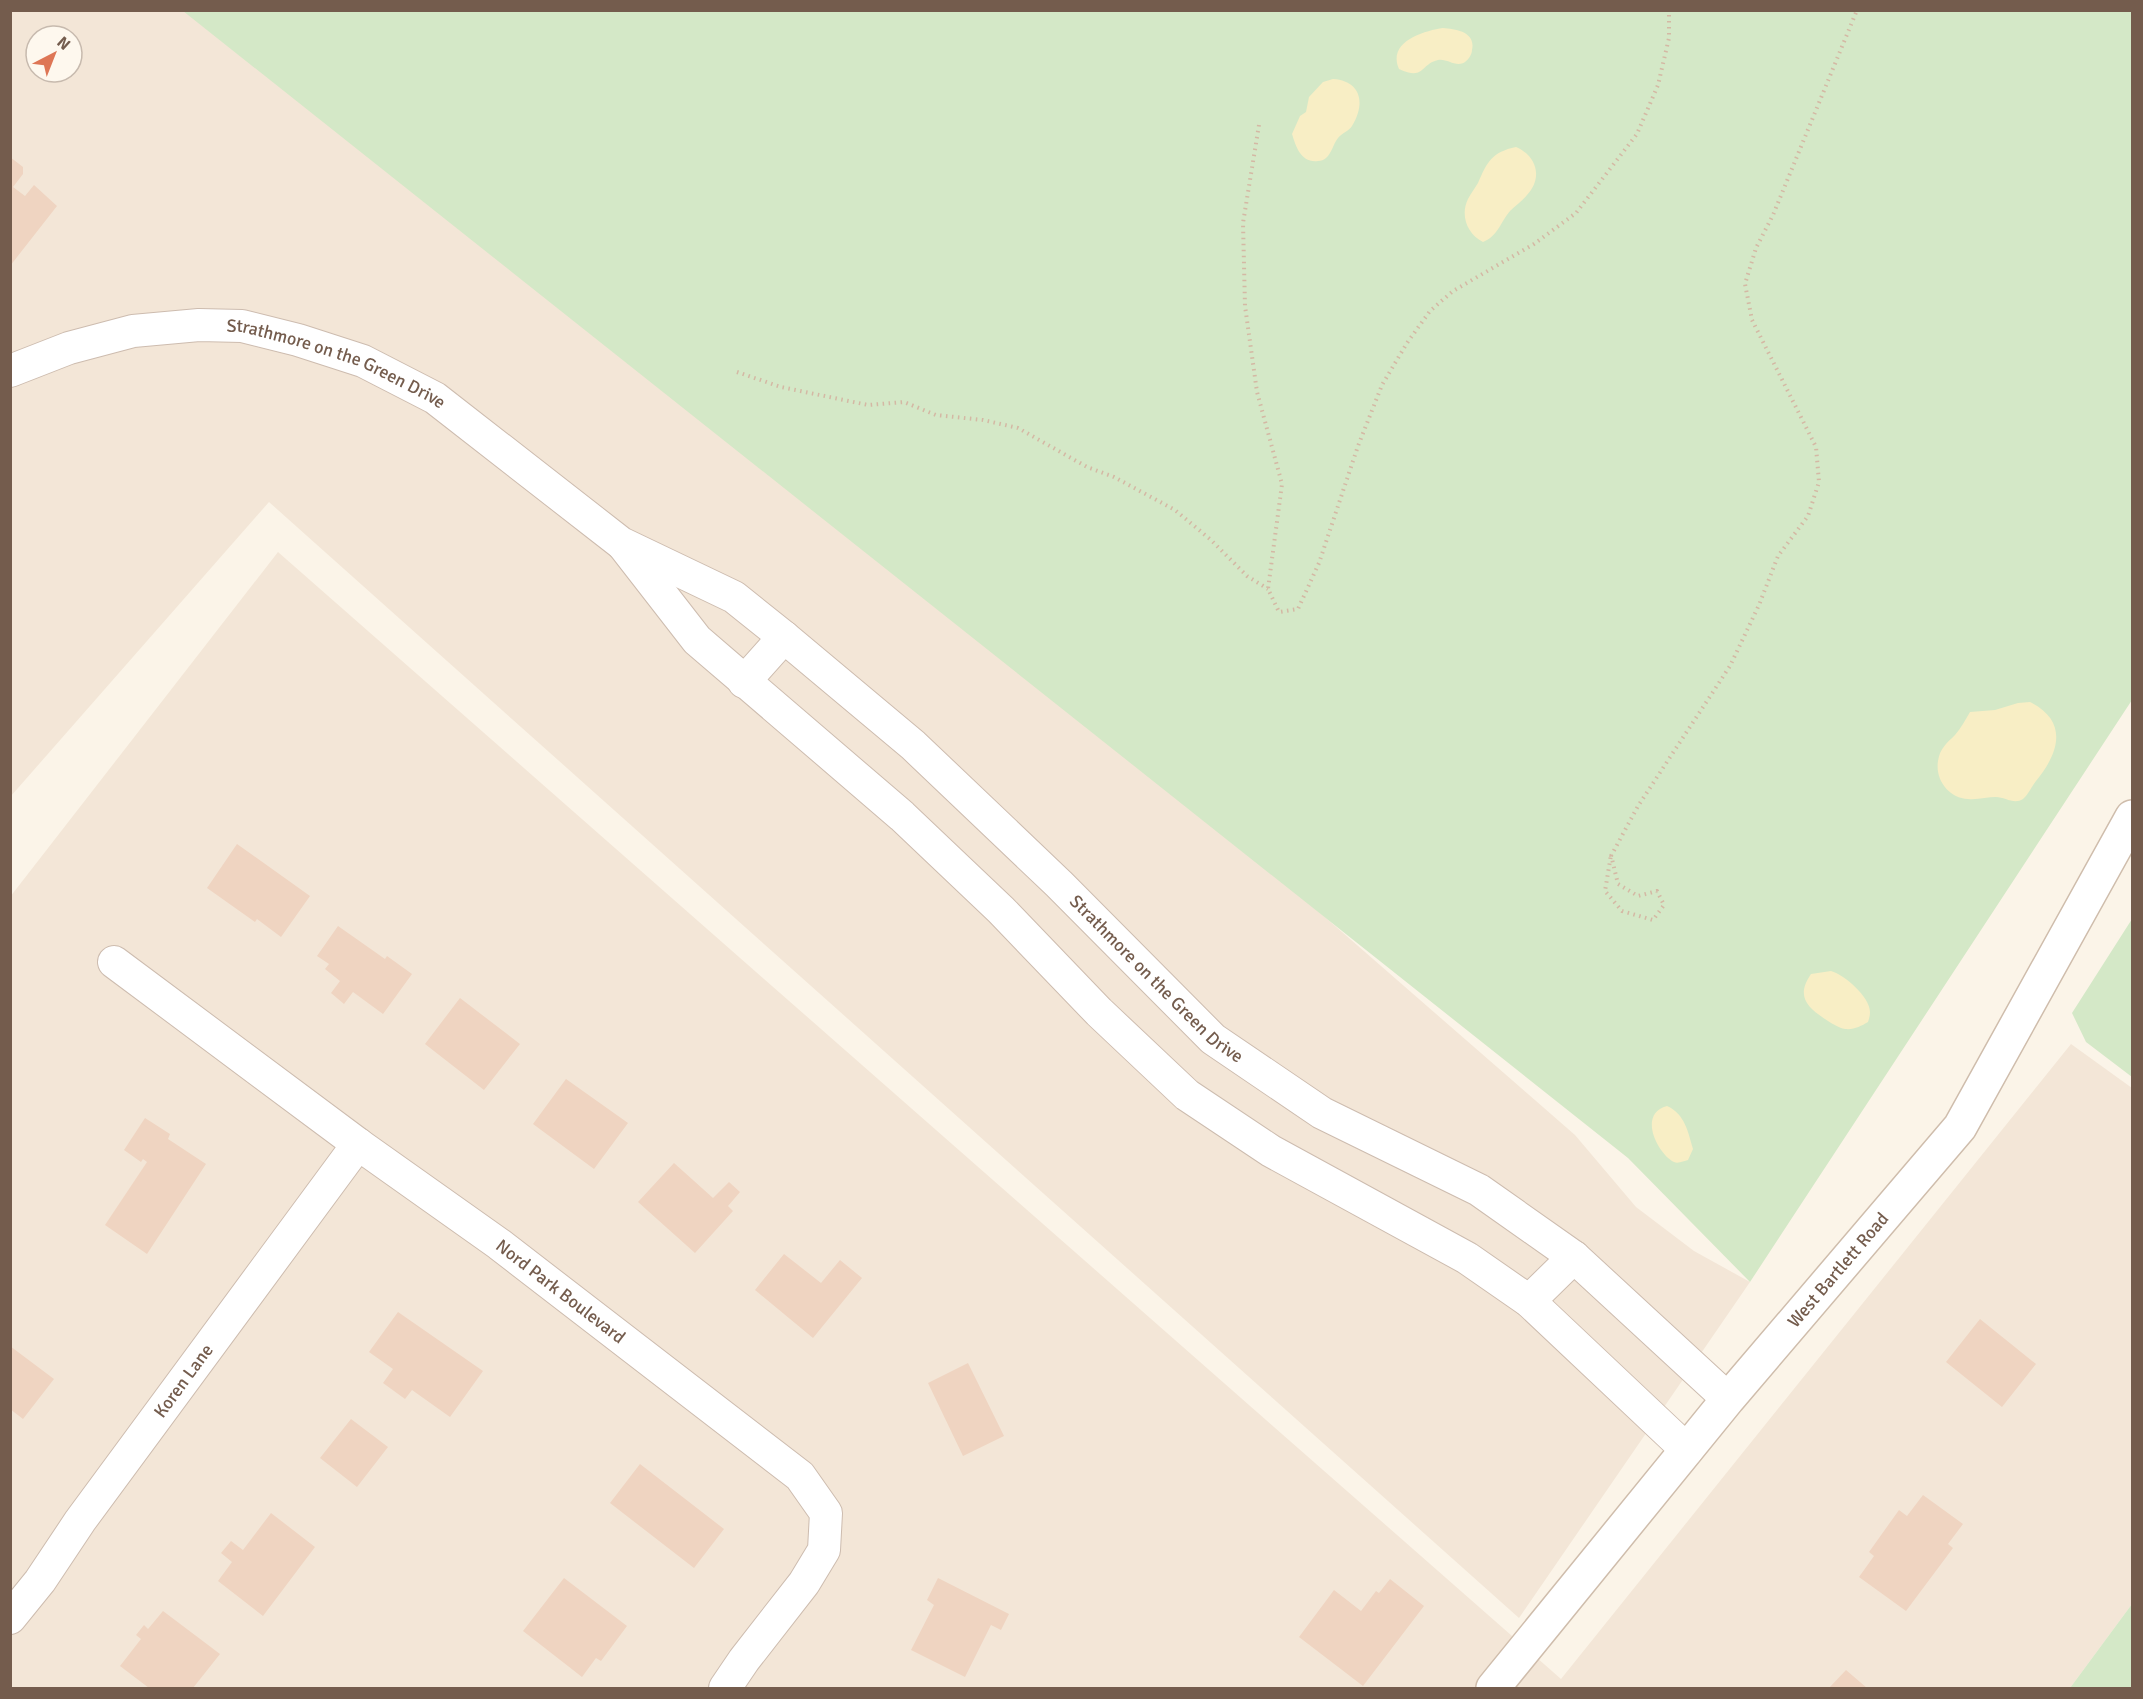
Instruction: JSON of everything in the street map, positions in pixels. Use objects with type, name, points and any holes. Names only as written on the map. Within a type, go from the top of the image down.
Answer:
[{"type":"street","name":"Strathmore on the Green Drive","points":[[10,371],[69,348],[133,331],[199,325],[242,326],[298,340],[363,361],[435,398],[621,543],[734,597],[784,637],[913,745],[1059,884],[1213,1039],[1322,1113],[1479,1190],[1574,1257],[1728,1399]]},
{"type":"street","name":"Strathmore on the Green Drive","points":[[621,543],[697,640],[902,816],[1001,910],[1099,1012],[1187,1095],[1271,1151],[1467,1258],[1529,1301],[1687,1450]]},
{"type":"street","points":[[744,682],[784,637]]},
{"type":"street","name":"West Bartlett Road","points":[[1493,1689],[1728,1399],[1960,1127],[2133,817]]},
{"type":"street","name":"Nord Park Boulevard","points":[[114,962],[358,1144],[499,1244],[800,1476],[826,1514],[824,1551],[804,1583],[744,1660],[725,1689]]},
{"type":"street","name":"Koren Lane","points":[[10,1618],[40,1581],[80,1521],[358,1144]]},
{"type":"street","points":[[1529,1301],[1574,1257]]},
{"type":"path","points":[[737,372],[781,387],[868,405],[904,402],[936,415],[983,420],[1018,428],[1087,467],[1114,477],[1175,510],[1211,540],[1247,576],[1268,589],[1279,612],[1298,609],[1319,563],[1358,446],[1382,385],[1430,311],[1453,291],[1534,244],[1576,213],[1637,134],[1658,85],[1669,38],[1669,10]]},
{"type":"path","points":[[1611,856],[1618,884],[1638,896],[1657,891],[1664,905],[1653,920],[1622,911],[1605,891],[1611,856],[1638,806],[1730,666],[1760,604],[1778,556],[1808,516],[1819,482],[1816,447],[1752,320],[1745,284],[1756,248],[1773,215],[1857,10]]},
{"type":"path","points":[[1259,125],[1243,223],[1245,306],[1257,392],[1282,483],[1268,589]]},
{"type":"shaded area","points":[[11,11],[202,11],[813,471],[1575,1135],[1636,1207],[1694,1251],[1750,1282],[1519,1618],[269,502],[11,796]]},
{"type":"shaded area","points":[[278,552],[1561,1679],[2071,1044],[2132,1088],[2132,1604],[2070,1688],[11,1688],[10,897]]},
{"type":"green space","points":[[183,11],[2132,11],[2132,700],[1750,1282],[1628,1158]]},
{"type":"green space","points":[[2132,919],[2132,1077],[2086,1042],[2072,1013]]},
{"type":"green space","points":[[2132,1604],[2132,1688],[2070,1688]]},
{"type":"sand","points":[[1443,28],[1459,31],[1471,39],[1472,52],[1466,61],[1458,64],[1438,60],[1414,73],[1399,69],[1398,52],[1402,45],[1417,35]]},
{"type":"sand","points":[[1333,79],[1350,84],[1355,89],[1360,102],[1359,109],[1352,126],[1338,138],[1328,156],[1319,161],[1312,161],[1300,153],[1292,134],[1300,116],[1306,112],[1309,97],[1323,82]]},
{"type":"sand","points":[[1516,147],[1529,156],[1533,162],[1535,182],[1495,233],[1483,242],[1477,239],[1466,224],[1465,211],[1468,199],[1491,159],[1501,152]]},
{"type":"sand","points":[[2030,702],[2050,718],[2055,728],[2056,738],[2051,759],[2025,797],[2020,801],[1999,797],[1968,799],[1949,792],[1939,775],[1939,756],[1970,712],[1995,710]]},
{"type":"sand","points":[[1831,971],[1837,973],[1861,993],[1869,1006],[1868,1022],[1848,1029],[1836,1026],[1815,1011],[1806,1001],[1804,989],[1811,974]]},
{"type":"sand","points":[[1667,1106],[1682,1119],[1693,1149],[1688,1160],[1679,1163],[1668,1158],[1653,1134],[1653,1117],[1658,1110]]},
{"type":"building","points":[[10,157],[23,167],[23,174],[13,187],[25,196],[34,185],[57,206],[10,266]]},
{"type":"building","points":[[237,844],[310,896],[281,937],[257,919],[255,922],[207,888]]},
{"type":"building","points":[[338,926],[385,959],[387,956],[412,974],[383,1014],[353,992],[344,1004],[331,993],[340,981],[325,969],[329,964],[317,956]]},
{"type":"building","points":[[460,998],[520,1044],[484,1090],[425,1044]]},
{"type":"building","points":[[566,1079],[628,1123],[594,1169],[533,1124]]},
{"type":"building","points":[[145,1118],[170,1134],[168,1139],[206,1164],[147,1254],[105,1225],[147,1162],[143,1159],[141,1162],[124,1150]]},
{"type":"building","points":[[674,1163],[713,1198],[729,1182],[740,1192],[728,1206],[733,1211],[695,1253],[638,1202]]},
{"type":"building","points":[[784,1254],[821,1283],[840,1260],[862,1278],[813,1338],[755,1290]]},
{"type":"building","points":[[398,1312],[483,1371],[450,1417],[412,1390],[405,1399],[383,1383],[393,1369],[369,1352]]},
{"type":"building","points":[[1980,1319],[2036,1364],[2002,1407],[1946,1362]]},
{"type":"building","points":[[10,1346],[54,1379],[23,1419],[10,1409]]},
{"type":"building","points":[[968,1363],[1004,1436],[963,1456],[928,1383]]},
{"type":"building","points":[[351,1419],[388,1447],[357,1487],[320,1458]]},
{"type":"building","points":[[640,1464],[724,1529],[694,1568],[610,1503]]},
{"type":"building","points":[[1923,1495],[1963,1524],[1948,1544],[1953,1548],[1906,1611],[1859,1577],[1874,1556],[1869,1552],[1899,1510],[1907,1516]]},
{"type":"building","points":[[271,1513],[315,1547],[263,1616],[218,1581],[232,1562],[221,1553],[231,1541],[243,1550]]},
{"type":"building","points":[[564,1578],[627,1626],[601,1661],[596,1658],[582,1677],[523,1631]]},
{"type":"building","points":[[938,1578],[1009,1614],[1001,1630],[991,1625],[965,1677],[911,1650],[934,1605],[927,1600]]},
{"type":"building","points":[[1390,1579],[1424,1606],[1363,1686],[1299,1637],[1334,1590],[1361,1611],[1376,1591],[1379,1593]]},
{"type":"building","points":[[163,1611],[220,1654],[193,1688],[149,1688],[120,1666],[141,1639],[136,1635],[144,1625],[148,1629]]},
{"type":"building","points":[[1846,1670],[1867,1688],[1829,1688]]}]
